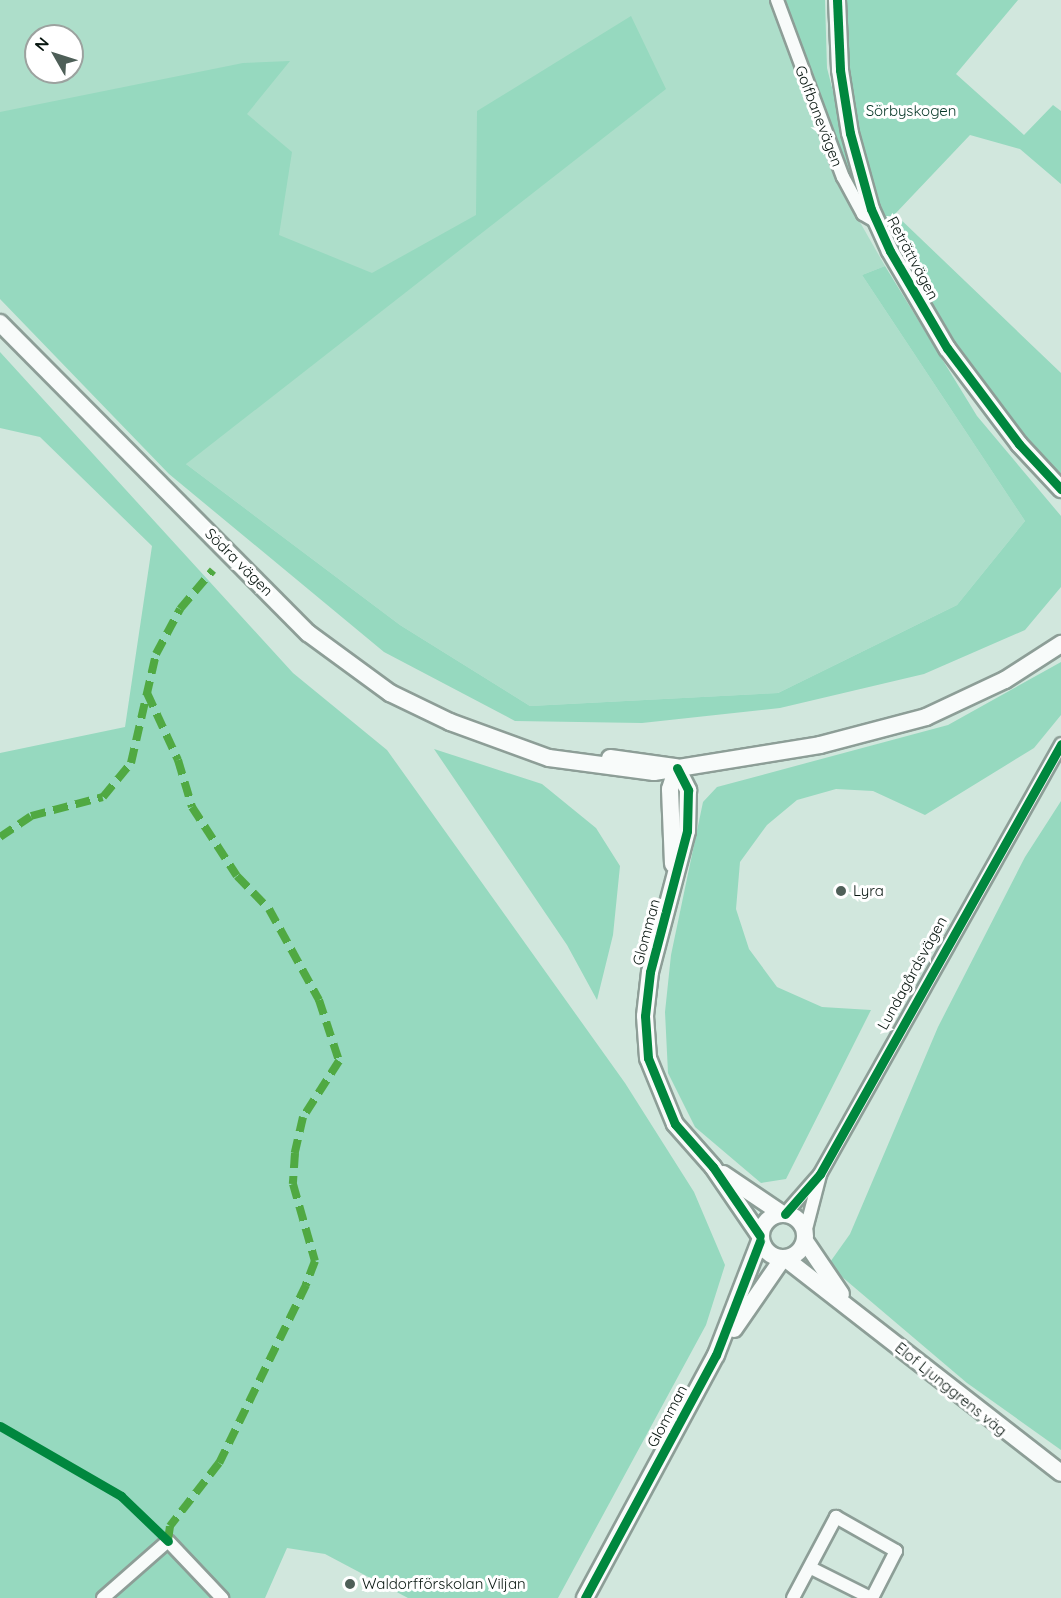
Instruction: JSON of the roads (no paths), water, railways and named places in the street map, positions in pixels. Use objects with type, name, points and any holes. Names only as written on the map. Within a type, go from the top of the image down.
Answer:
[{"type":"street","name":"Golfbanevägen","points":[[777,0],[843,177],[863,214],[877,222]]},
{"type":"street","name":"Reträttvägen","points":[[837,0],[840,70],[850,133],[877,222],[947,348],[1019,444],[1061,489]]},
{"type":"street","name":"Södra vägen","points":[[0,323],[308,633],[390,693],[516,746],[655,760],[677,768]]},
{"type":"street","points":[[677,768],[786,752],[926,717],[1005,680],[1061,644]]},
{"type":"street","name":"Lundagårdsvägen","points":[[783,1213],[820,1174],[1061,744]]},
{"type":"street","name":"Glomman","points":[[677,768],[688,790],[687,831],[650,972],[645,1016],[648,1058],[675,1124],[713,1167],[760,1239],[717,1355]]},
{"type":"street","name":"Glomman","points":[[713,1167],[783,1213]]},
{"type":"street","name":"Lundagårdsvägen","points":[[805,1237],[820,1174]]},
{"type":"street","points":[[783,1213],[796,1218],[805,1237],[785,1258],[769,1254],[760,1239],[766,1220],[783,1213]]},
{"type":"street","name":"Elof Ljunggrens väg","points":[[805,1237],[845,1300]]},
{"type":"street","name":"Glomman","points":[[585,1598],[717,1355],[785,1258]]},
{"type":"street","name":"Elof Ljunggrens väg","points":[[785,1258],[845,1300],[1061,1473]]},
{"type":"street","points":[[793,1598],[837,1517],[897,1551],[872,1598],[811,1568]]},
{"type":"street","points":[[103,1598],[168,1541],[186,1553],[222,1598]]},
{"type":"place","name":"Lyra","points":[[841,891]]},
{"type":"place","name":"Waldorfförskolan Viljan","points":[[350,1584]]},
{"type":"park label","name":"Sörbyskogen","points":[[911,111]]}]
